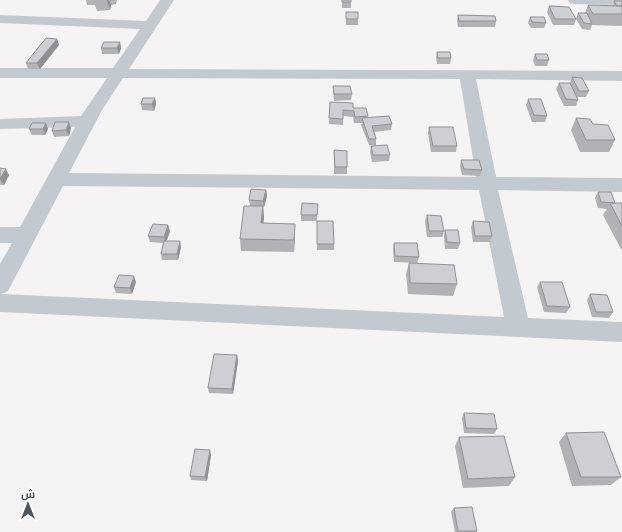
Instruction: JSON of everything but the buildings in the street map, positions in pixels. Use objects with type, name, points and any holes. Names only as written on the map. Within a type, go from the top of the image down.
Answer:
[{"type":"street","points":[[0,285],[86,121],[167,0]]},
{"type":"street","points":[[575,0],[622,1]]},
{"type":"street","points":[[0,19],[150,25]]},
{"type":"street","points":[[0,73],[467,74],[622,76]]},
{"type":"street","points":[[467,74],[487,183],[518,327]]},
{"type":"street","points":[[0,124],[86,121]]},
{"type":"street","points":[[56,179],[622,185]]},
{"type":"street","points":[[0,235],[26,235]]},
{"type":"street","points":[[0,303],[622,332]]}]
